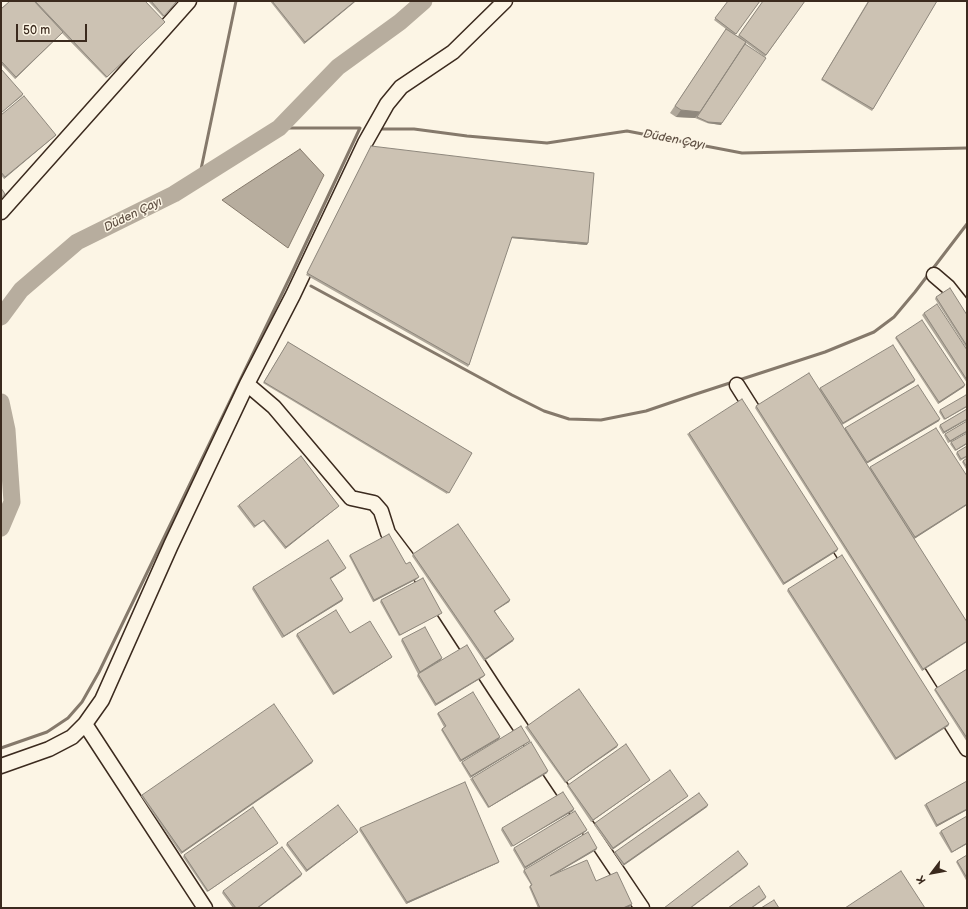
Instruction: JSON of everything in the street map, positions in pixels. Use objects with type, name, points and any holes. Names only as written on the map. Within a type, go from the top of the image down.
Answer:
[{"type":"street","points":[[1,212],[189,1]]},
{"type":"street","points":[[1,766],[56,746],[72,737],[85,724],[102,700],[171,545],[247,384],[293,295],[365,143],[387,104],[401,88],[453,52],[505,1]]},
{"type":"street","points":[[934,275],[948,287],[967,311]]},
{"type":"street","points":[[247,384],[274,407],[351,498],[374,503],[381,512],[388,533],[425,582],[496,691],[642,908]]},
{"type":"street","points":[[737,385],[967,749]]},
{"type":"street","points":[[85,724],[205,908]]},
{"type":"shaded area","points":[[300,149],[324,175],[288,248],[222,200]]},
{"type":"building","points":[[10,1],[34,1],[63,32],[16,77],[1,61],[1,9]]},
{"type":"building","points":[[35,1],[145,1],[165,22],[107,77]]},
{"type":"building","points":[[151,1],[177,1],[164,16]]},
{"type":"building","points":[[272,1],[355,1],[305,42]]},
{"type":"building","points":[[728,1],[760,1],[736,34],[715,18]]},
{"type":"building","points":[[763,1],[805,1],[766,55],[739,35]]},
{"type":"building","points":[[869,1],[937,1],[873,109],[822,79]]},
{"type":"building","points":[[726,29],[746,42],[700,112],[681,110],[675,106]]},
{"type":"building","points":[[745,44],[766,58],[722,123],[708,122],[697,117]]},
{"type":"building","points":[[1,69],[23,94],[1,113]]},
{"type":"building","points":[[24,96],[56,135],[5,177],[1,172],[1,115]]},
{"type":"building","points":[[371,146],[594,173],[588,243],[512,237],[469,365],[307,273]]},
{"type":"building","points":[[1,188],[5,194],[1,199]]},
{"type":"building","points":[[950,288],[967,315],[967,346],[936,297]]},
{"type":"building","points":[[937,304],[967,350],[967,380],[924,313]]},
{"type":"building","points":[[922,320],[965,385],[939,402],[896,337]]},
{"type":"building","points":[[288,342],[472,453],[449,493],[264,382]]},
{"type":"building","points":[[893,345],[915,380],[843,423],[820,388]]},
{"type":"building","points":[[809,373],[967,622],[967,641],[923,669],[756,406]]},
{"type":"building","points":[[918,385],[940,419],[867,462],[845,428]]},
{"type":"building","points":[[966,395],[967,406],[945,419],[940,410]]},
{"type":"building","points":[[742,399],[838,549],[784,583],[689,433]]},
{"type":"building","points":[[967,409],[967,419],[944,432],[940,425]]},
{"type":"building","points":[[967,421],[967,431],[950,441],[945,434]]},
{"type":"building","points":[[936,428],[967,476],[967,504],[915,537],[870,467]]},
{"type":"building","points":[[967,433],[967,443],[956,450],[951,442]]},
{"type":"building","points":[[967,446],[967,456],[961,459],[957,452]]},
{"type":"building","points":[[301,456],[339,506],[286,547],[264,520],[255,526],[239,505]]},
{"type":"building","points":[[967,458],[967,467],[963,461]]},
{"type":"building","points":[[458,524],[510,600],[494,611],[514,639],[485,659],[413,554]]},
{"type":"building","points":[[389,534],[406,564],[410,562],[419,577],[374,600],[350,555]]},
{"type":"building","points":[[328,540],[346,568],[330,578],[343,599],[284,636],[253,587]]},
{"type":"building","points":[[842,555],[949,724],[896,758],[788,589]]},
{"type":"building","points":[[423,578],[442,613],[400,635],[381,600]]},
{"type":"building","points":[[336,610],[350,633],[370,621],[392,657],[334,693],[297,634]]},
{"type":"building","points":[[425,627],[442,658],[420,672],[402,639]]},
{"type":"building","points":[[467,645],[485,675],[436,704],[418,674]]},
{"type":"building","points":[[967,669],[967,738],[935,689]]},
{"type":"building","points":[[579,689],[618,745],[566,782],[527,726]]},
{"type":"building","points":[[473,692],[500,737],[461,760],[442,729],[446,726],[438,713]]},
{"type":"building","points":[[274,704],[313,761],[182,852],[142,795]]},
{"type":"building","points":[[521,726],[530,741],[471,776],[462,762]]},
{"type":"building","points":[[531,742],[548,771],[489,807],[472,778]]},
{"type":"building","points":[[626,744],[650,780],[593,820],[568,785]]},
{"type":"building","points":[[670,770],[688,796],[613,848],[595,823]]},
{"type":"building","points":[[967,781],[967,809],[937,825],[926,804]]},
{"type":"building","points":[[465,782],[499,862],[407,902],[360,828]]},
{"type":"building","points":[[563,792],[574,809],[513,846],[502,828]]},
{"type":"building","points":[[699,793],[708,805],[624,864],[615,852]]},
{"type":"building","points":[[338,805],[358,832],[307,870],[287,843]]},
{"type":"building","points":[[253,807],[278,843],[208,891],[184,855]]},
{"type":"building","points":[[575,811],[587,830],[525,867],[514,848]]},
{"type":"building","points":[[967,816],[967,843],[952,852],[941,831]]},
{"type":"building","points":[[588,832],[597,848],[550,876],[587,860],[596,881],[617,872],[632,904],[623,908],[540,908],[530,886],[532,885],[524,870]]},
{"type":"building","points":[[282,847],[302,874],[257,908],[236,908],[223,891]]},
{"type":"building","points":[[738,851],[748,864],[690,908],[664,908]]},
{"type":"building","points":[[967,855],[967,878],[957,861]]},
{"type":"building","points":[[901,871],[925,908],[845,908]]},
{"type":"building","points":[[759,886],[766,897],[751,908],[728,908]]},
{"type":"building","points":[[774,900],[779,908],[761,908]]},
{"type":"waterway","points":[[199,179],[236,1]]},
{"type":"waterway","name":"Düden Çayı","points":[[1,317],[21,290],[77,242],[174,194],[279,128],[338,67],[400,22],[424,1]]},
{"type":"waterway","points":[[1,748],[47,732],[68,718],[82,702],[99,672],[291,275],[360,128],[279,128]]},
{"type":"waterway","name":"Düden Çayı","points":[[382,129],[414,129],[467,136],[547,143],[627,131],[742,153],[967,148]]},
{"type":"waterway","points":[[311,286],[544,411],[569,419],[601,420],[646,411],[825,352],[874,332],[894,317],[967,224]]},
{"type":"waterway","name":"Düden Çayı","points":[[1,402],[7,430],[12,502],[1,528]]}]
